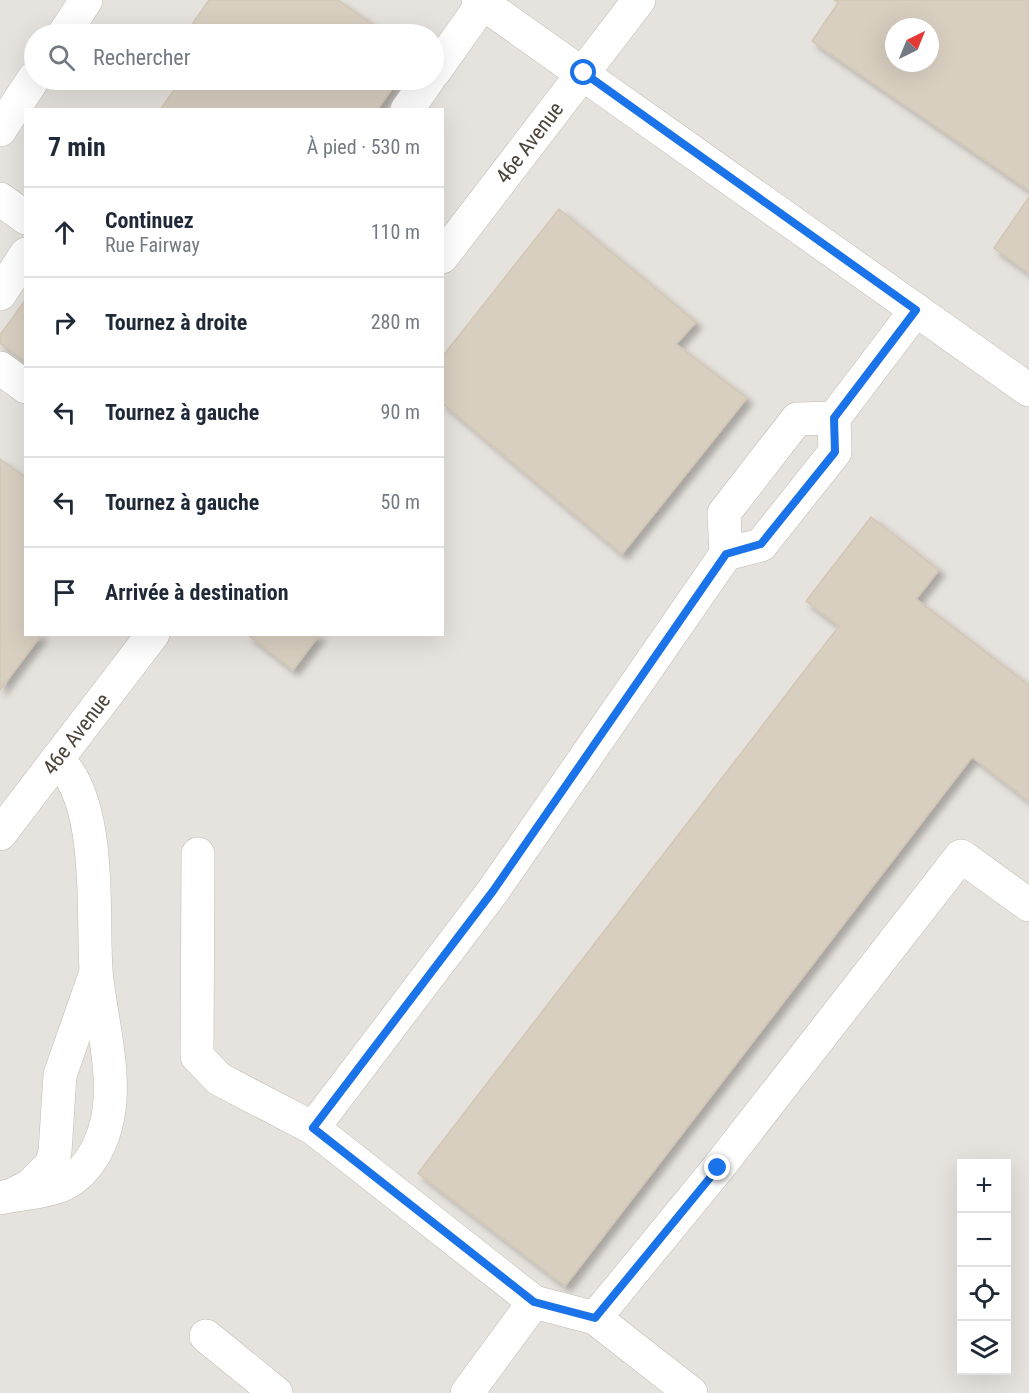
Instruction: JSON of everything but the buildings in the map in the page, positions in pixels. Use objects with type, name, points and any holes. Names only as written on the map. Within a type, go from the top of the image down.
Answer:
[{"type":"street","points":[[70,24],[86,0]]},
{"type":"street","name":"46e Avenue","points":[[444,254],[639,0]]},
{"type":"street","points":[[444,57],[481,2],[1029,390]]},
{"type":"street","points":[[0,130],[26,90]]},
{"type":"street","points":[[408,108],[421,90]]},
{"type":"street","points":[[0,199],[24,217]]},
{"type":"street","points":[[0,294],[24,257]]},
{"type":"street","points":[[726,554],[761,544],[835,452],[834,418],[916,310]]},
{"type":"street","points":[[0,368],[24,386]]},
{"type":"street","points":[[313,1128],[493,891],[726,554],[724,513],[797,419],[834,418]]},
{"type":"street","name":"46e Avenue","points":[[0,834],[151,636]]},
{"type":"street","points":[[6,1197],[45,1192],[65,1185],[77,1175],[92,1157],[103,1135],[110,1081],[96,970],[94,884],[85,815],[75,783],[67,769],[57,759]]},
{"type":"street","points":[[198,854],[197,1056],[219,1079],[313,1128],[534,1302],[595,1318],[691,1393]]},
{"type":"street","points":[[595,1318],[718,1168],[961,856],[1029,904]]},
{"type":"street","points":[[6,1197],[30,1186],[51,1165],[55,1152],[60,1075],[96,970]]},
{"type":"street","points":[[467,1393],[534,1302]]},
{"type":"street","points":[[206,1336],[276,1393]]},
{"type":"shaded area","points":[[0,0],[1029,0],[1029,1393],[0,1393]]},
{"type":"route","points":[[584,73],[916,310],[834,418],[835,452],[761,544],[726,554],[493,891],[313,1128],[534,1302],[595,1318],[718,1168]]}]
